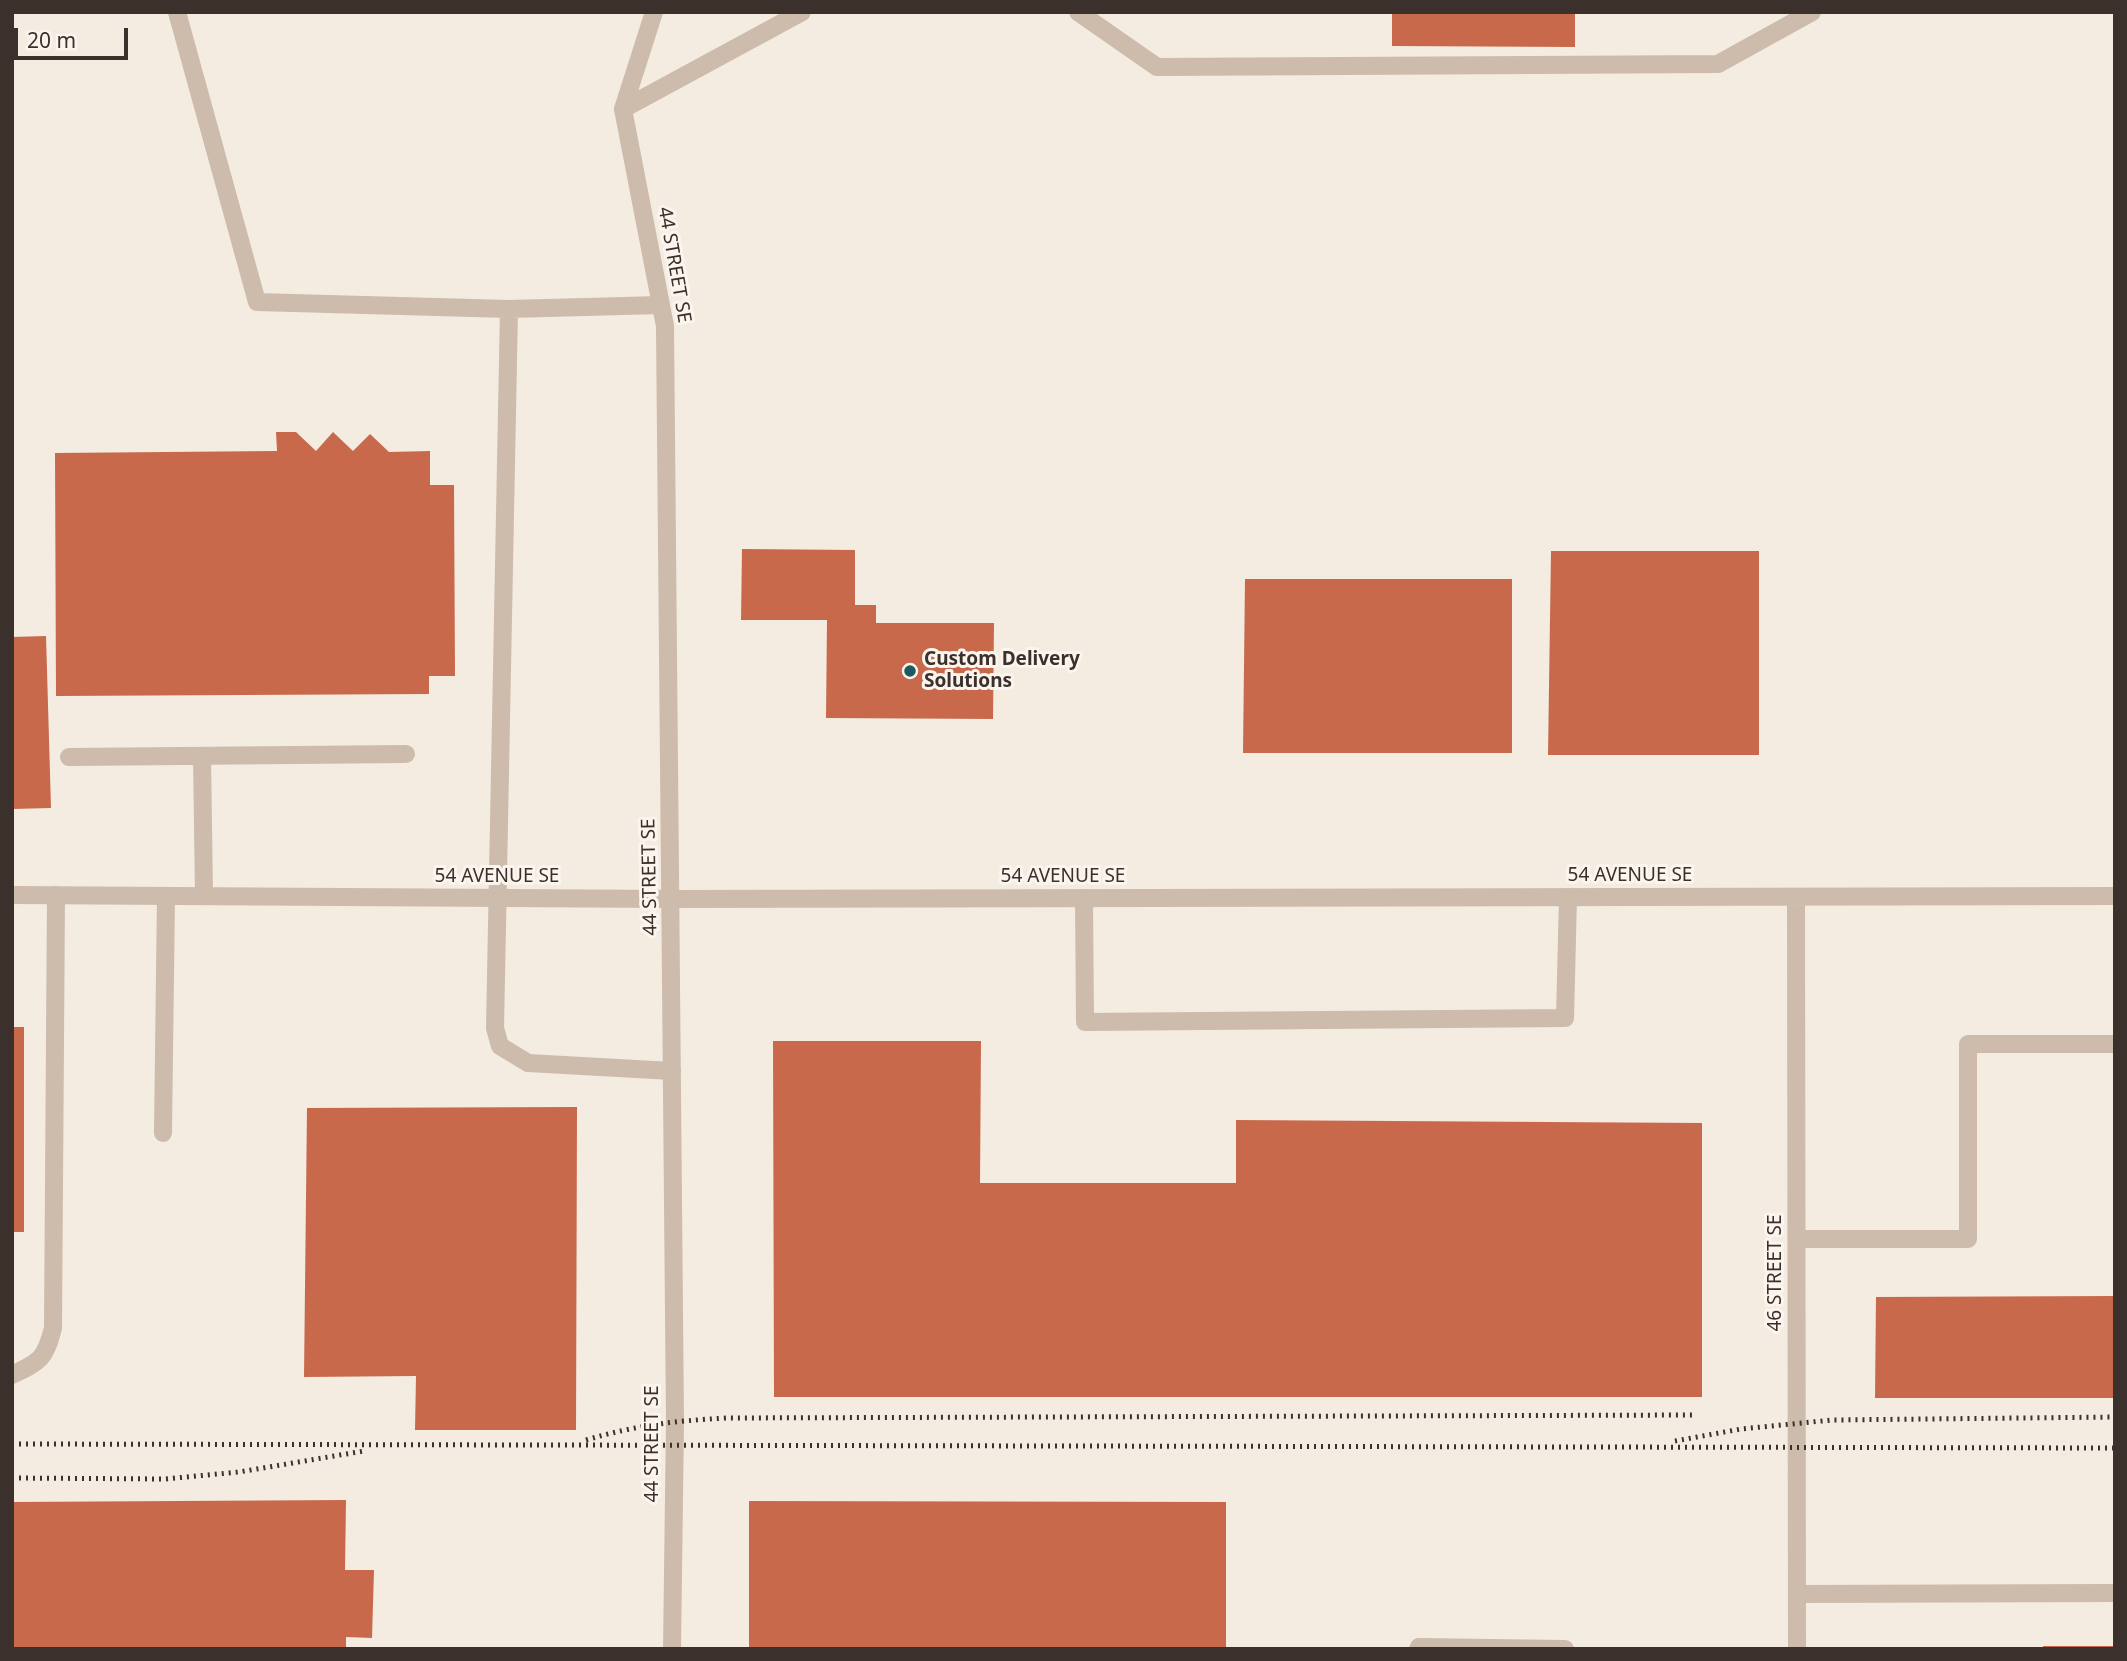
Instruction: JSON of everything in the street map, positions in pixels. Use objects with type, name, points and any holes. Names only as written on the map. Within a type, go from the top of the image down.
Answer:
[{"type":"street","points":[[177,12],[257,302],[509,309],[661,306]]},
{"type":"street","points":[[623,109],[654,12]]},
{"type":"street","points":[[623,109],[802,12]]},
{"type":"street","points":[[1078,12],[1157,67],[1717,64],[1812,12]]},
{"type":"street","name":"44 STREET SE","points":[[623,109],[664,326],[673,1071],[675,1445],[672,1649]]},
{"type":"street","points":[[509,309],[495,1028],[500,1046],[528,1063],[673,1071]]},
{"type":"street","points":[[69,757],[407,754]]},
{"type":"street","points":[[202,756],[204,896]]},
{"type":"street","name":"54 AVENUE SE","points":[[12,895],[671,899],[2115,896]]},
{"type":"street","points":[[12,1375],[38,1362],[48,1347],[53,1328],[56,895]]},
{"type":"street","points":[[163,1133],[166,896]]},
{"type":"street","points":[[1084,898],[1085,1022],[1565,1018],[1568,897]]},
{"type":"street","name":"46 STREET SE","points":[[1796,897],[1797,1649]]},
{"type":"street","points":[[1797,1238],[1968,1238],[1968,1044],[2115,1044]]},
{"type":"street","points":[[1797,1594],[2115,1593]]},
{"type":"street","points":[[1418,1649],[1565,1649]]},
{"type":"building","points":[[1392,12],[1575,12],[1575,47],[1392,46]]},
{"type":"building","points":[[276,432],[296,432],[316,451],[333,432],[353,451],[370,434],[389,452],[430,451],[430,485],[454,485],[455,676],[429,676],[429,694],[56,696],[55,453],[277,451]]},
{"type":"building","name":"Custom Delivery Solutions","points":[[742,549],[855,550],[855,605],[876,605],[876,623],[994,623],[993,719],[826,718],[827,620],[741,620]]},
{"type":"building","points":[[1551,551],[1759,551],[1759,755],[1548,755]]},
{"type":"building","points":[[1245,579],[1512,579],[1512,753],[1243,753]]},
{"type":"building","points":[[46,636],[51,808],[12,809],[12,637]]},
{"type":"building","points":[[12,1027],[24,1027],[24,1232],[12,1232]]},
{"type":"building","points":[[773,1041],[981,1041],[980,1183],[1236,1183],[1236,1120],[1702,1123],[1702,1397],[774,1397]]},
{"type":"building","points":[[577,1107],[576,1430],[415,1430],[416,1376],[304,1377],[307,1108]]},
{"type":"building","points":[[2115,1296],[2115,1398],[1875,1398],[1876,1297]]},
{"type":"building","points":[[346,1500],[345,1570],[374,1570],[372,1638],[346,1637],[346,1649],[12,1649],[12,1502]]},
{"type":"building","points":[[749,1501],[1226,1502],[1226,1649],[749,1649]]},
{"type":"building","points":[[2043,1646],[2115,1646],[2115,1649],[2043,1649]]},
{"type":"railway","points":[[586,1440],[656,1425],[726,1418],[1693,1415]]},
{"type":"railway","points":[[1675,1441],[1741,1429],[1832,1420],[2115,1417]]},
{"type":"railway","points":[[12,1444],[2115,1448]]},
{"type":"railway","points":[[12,1478],[165,1479],[239,1472],[364,1451]]},
{"type":"place","name":"Custom Delivery Solutions","points":[[910,671]]}]
